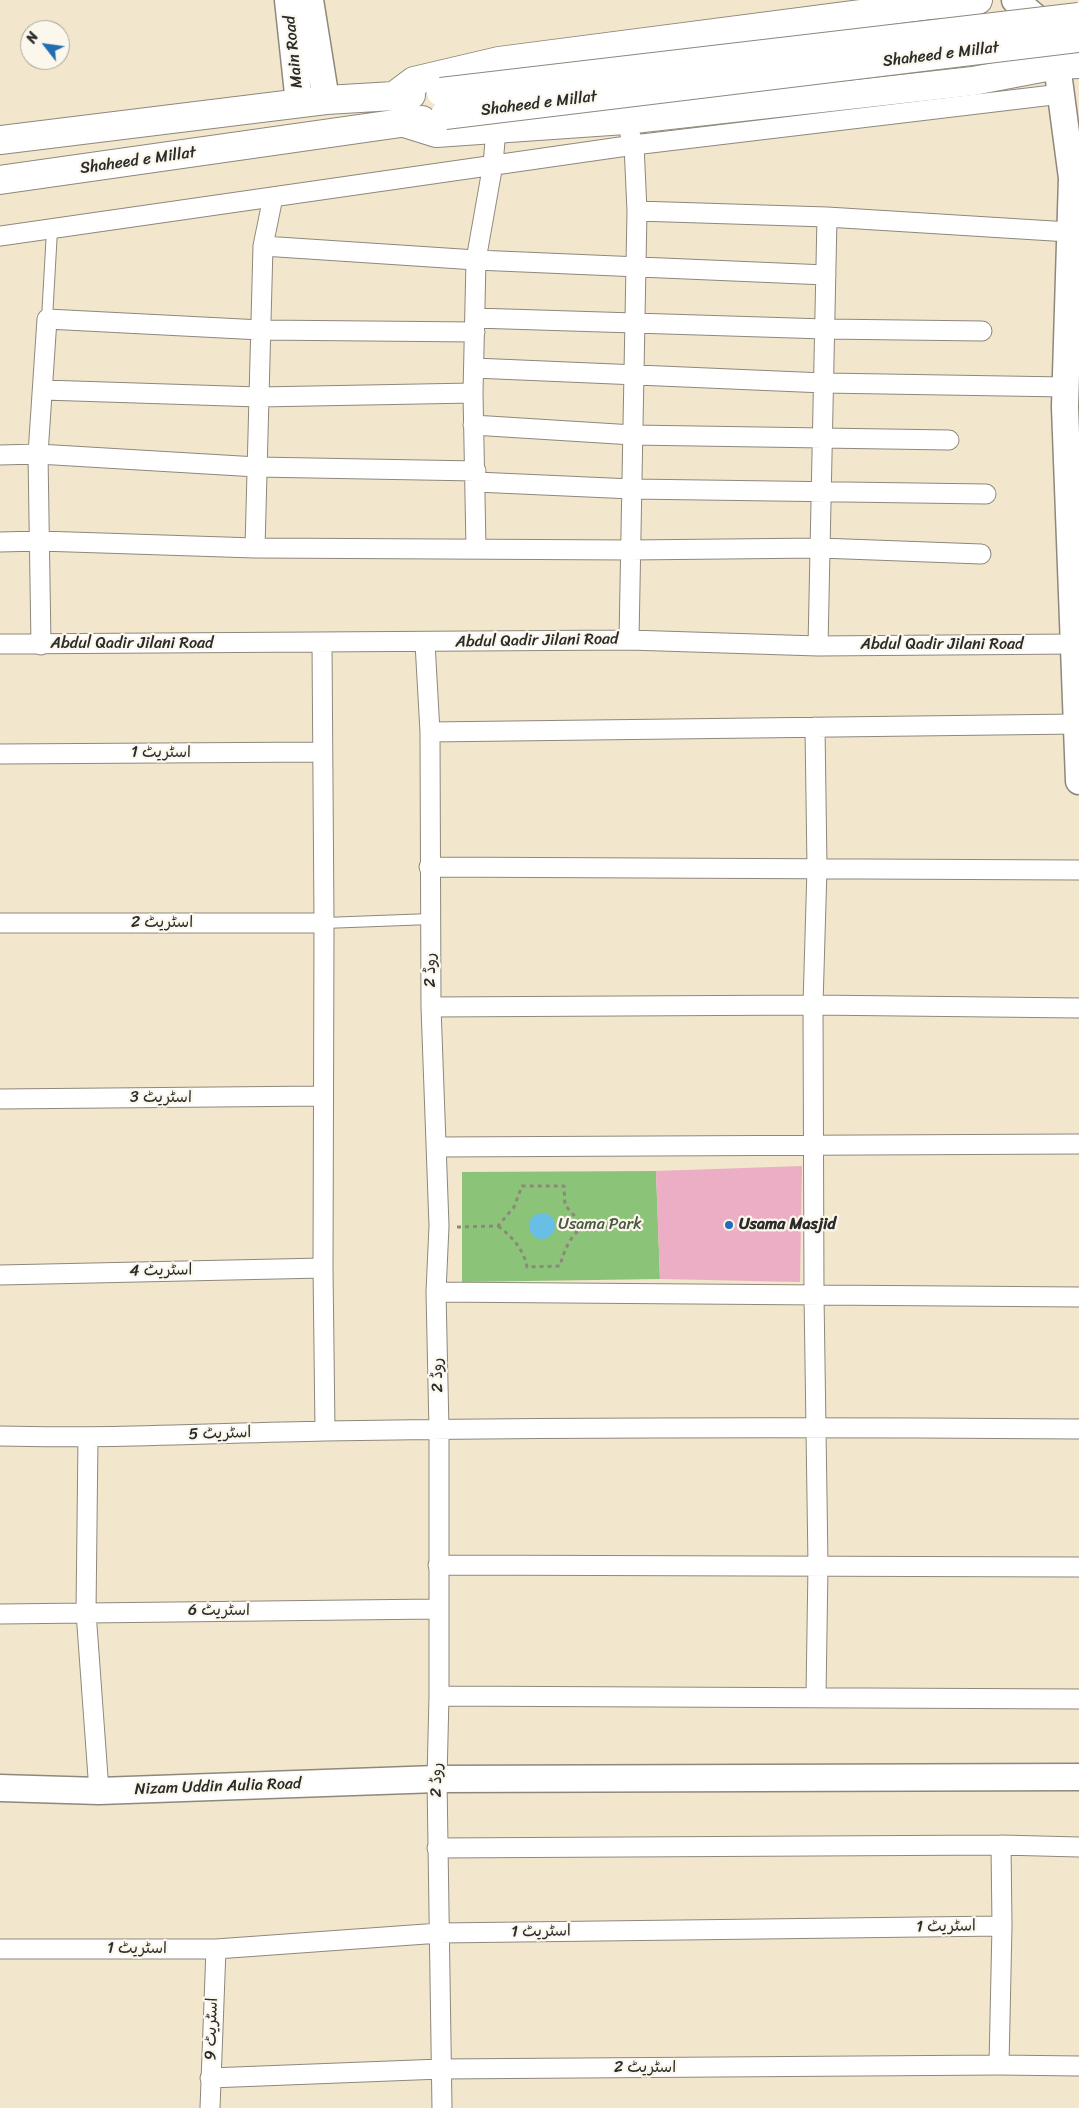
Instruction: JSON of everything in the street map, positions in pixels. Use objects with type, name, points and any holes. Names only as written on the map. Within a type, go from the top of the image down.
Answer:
[{"type":"main road","name":"Main Road","points":[[288,0],[326,100]]},
{"type":"main road","name":"Main Road","points":[[299,103],[310,0]]},
{"type":"main road","points":[[1015,0],[1045,28],[1068,64]]},
{"type":"main road","points":[[394,96],[414,81],[499,61],[929,3],[974,2],[990,29],[994,40],[990,64],[982,74],[972,81]]},
{"type":"main road","points":[[1079,17],[1071,28],[1068,64],[1061,94],[1075,178],[1069,232],[1073,307],[1065,387],[1073,463],[1079,781]]},
{"type":"main road","name":"Shaheed e Millat","points":[[0,180],[404,123],[443,104],[1079,17]]},
{"type":"main road","name":"Shaheed e Millat","points":[[0,140],[326,100],[394,96],[443,104],[1079,38]]},
{"type":"main road","points":[[404,123],[436,133],[496,130],[630,132],[972,81],[1068,64]]},
{"type":"main road","name":"Nizam Uddin Aulia Road","points":[[0,1788],[99,1791],[436,1779],[1079,1777]]},
{"type":"street","points":[[0,236],[273,198],[493,164],[630,132],[1061,94]]},
{"type":"street","points":[[476,548],[473,393],[476,260],[493,164],[496,130]]},
{"type":"street","points":[[630,132],[636,211],[630,640]]},
{"type":"street","points":[[255,548],[263,246],[273,198]]},
{"type":"street","points":[[636,211],[827,217],[1069,232]]},
{"type":"street","points":[[818,646],[827,217]]},
{"type":"street","points":[[263,246],[476,260],[826,275]]},
{"type":"street","points":[[42,644],[38,454],[44,390],[47,319],[261,330],[475,325],[635,324],[982,331]]},
{"type":"street","points":[[474,368],[824,383],[1065,387]]},
{"type":"street","points":[[44,390],[259,397],[473,393]]},
{"type":"street","points":[[473,425],[633,435],[949,440]]},
{"type":"street","points":[[0,455],[38,454],[476,477],[632,490],[986,494]]},
{"type":"street","points":[[0,542],[40,541],[255,548],[630,550],[820,548],[981,554]]},
{"type":"street","name":"Abdul Qadir Jilani Road","points":[[0,644],[425,643],[630,640],[1076,651]]},
{"type":"street","points":[[322,643],[325,1431]]},
{"type":"street","name":"روڈ 2","points":[[425,643],[430,732],[431,1007],[438,1147],[439,1226],[436,1292],[439,1430],[437,1609],[439,1696],[436,1779],[442,2108]]},
{"type":"street","points":[[430,732],[1077,724]]},
{"type":"street","points":[[815,727],[817,868],[814,1005],[814,1427],[818,1565],[816,1696]]},
{"type":"street","name":"اسٹریٹ 1","points":[[0,754],[321,752]]},
{"type":"street","points":[[429,867],[1079,870]]},
{"type":"street","name":"اسٹریٹ 2","points":[[0,923],[324,923]]},
{"type":"street","points":[[431,1007],[814,1005],[1079,1008]]},
{"type":"street","name":"اسٹریٹ 3","points":[[0,1099],[323,1096]]},
{"type":"street","points":[[438,1147],[1079,1144]]},
{"type":"street","name":"اسٹریٹ 4","points":[[0,1275],[323,1268]]},
{"type":"street","points":[[436,1292],[1079,1297]]},
{"type":"street","name":"اسٹریٹ 5","points":[[0,1436],[88,1438],[325,1431],[814,1427],[1079,1429]]},
{"type":"street","points":[[88,1438],[86,1612],[99,1791]]},
{"type":"street","points":[[438,1565],[1079,1567]]},
{"type":"street","name":"اسٹریٹ 6","points":[[0,1614],[437,1609]]},
{"type":"street","points":[[439,1696],[816,1696],[1079,1699]]},
{"type":"street","points":[[437,1848],[1001,1845],[1079,1847]]},
{"type":"street","points":[[998,2065],[1002,1926],[1001,1845]]},
{"type":"street","name":"اسٹریٹ 1","points":[[0,1949],[216,1949],[440,1933],[1002,1926]]},
{"type":"street","name":"اسٹریٹ 9","points":[[210,2108],[216,1949]]},
{"type":"street","name":"اسٹریٹ 2","points":[[210,2078],[441,2069],[1079,2066]]},
{"type":"lane","points":[[47,319],[52,230]]},
{"type":"lane","points":[[324,923],[431,919]]},
{"type":"path","points":[[498,1226],[514,1207],[522,1186],[564,1186],[565,1206],[583,1226]]},
{"type":"path","points":[[468,1227],[498,1226],[519,1245],[527,1267],[560,1266],[563,1255],[574,1234],[583,1226],[608,1227]]},
{"type":"green space","name":"Usama Park","points":[[656,1171],[660,1279],[462,1282],[462,1172]]},
{"type":"water","points":[[542,1213],[551,1217],[555,1226],[551,1235],[542,1239],[533,1235],[529,1226],[533,1217]]},
{"type":"building","name":"Usama Masjid","points":[[802,1166],[800,1282],[660,1279],[656,1171]]},
{"type":"place","name":"Usama Masjid","points":[[729,1225]]}]
